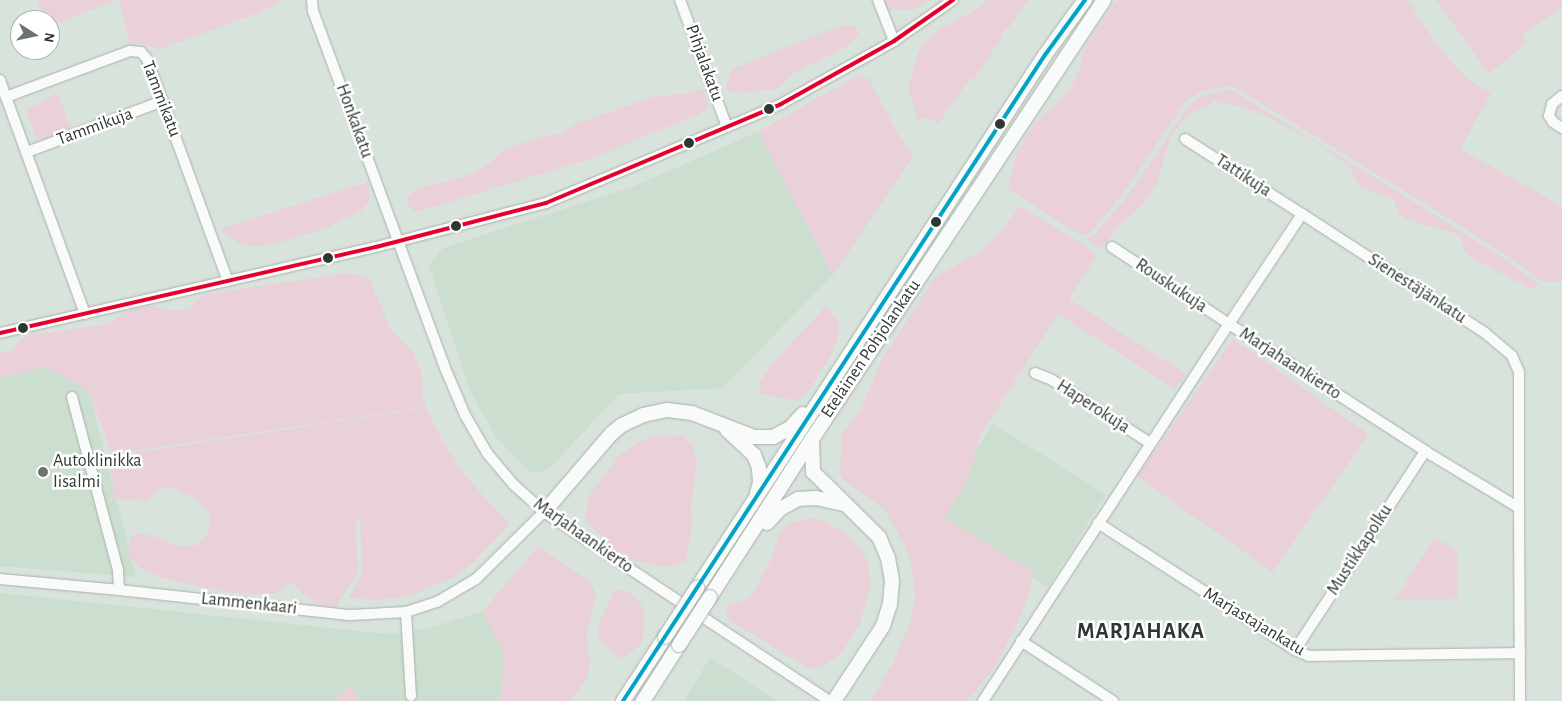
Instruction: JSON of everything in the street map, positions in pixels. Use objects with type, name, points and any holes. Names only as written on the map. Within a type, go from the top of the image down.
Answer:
[{"type":"main road","name":"Eteläinen Pohjolankatu","points":[[623,701],[1045,55],[1085,0]]},
{"type":"main road","name":"Eteläinen Pohjolankatu","points":[[643,701],[678,645],[746,545],[812,439],[1104,0]]},
{"type":"main road","points":[[544,512],[604,442],[622,425],[632,420],[658,412],[681,411],[706,418],[722,426],[754,437],[773,437],[790,428],[830,385]]},
{"type":"main road","points":[[722,426],[754,455],[759,468],[760,483],[755,500]]},
{"type":"main road","points":[[812,439],[813,472],[844,504],[872,528],[884,547],[891,570],[892,593],[883,626],[832,701]]},
{"type":"main road","points":[[746,545],[780,509],[798,499],[816,498],[844,504]]},
{"type":"street","name":"Honkakatu","points":[[312,0],[313,11],[399,241]]},
{"type":"street","name":"Pihjalakatu","points":[[680,0],[727,127]]},
{"type":"street","points":[[878,0],[894,40]]},
{"type":"street","points":[[0,333],[399,241],[546,203],[781,104],[894,40],[953,0]]},
{"type":"street","name":"Tammikatu","points":[[6,97],[136,51],[144,54],[163,101],[228,281]]},
{"type":"street","points":[[0,80],[28,152],[85,314]]},
{"type":"street","points":[[1562,96],[1552,104],[1549,116],[1562,128]]},
{"type":"street","name":"Tammikuja","points":[[28,152],[163,101]]},
{"type":"street","name":"Tattikuja","points":[[1185,139],[1302,214]]},
{"type":"street","points":[[1229,324],[1302,214]]},
{"type":"street","name":"Sienestäjänkatu","points":[[1302,214],[1485,333],[1512,356],[1519,372],[1519,508]]},
{"type":"street","name":"Marjahaankierto","points":[[399,241],[445,368],[471,427],[502,471],[544,512],[832,701]]},
{"type":"street","name":"Rouskukuja","points":[[1112,247],[1229,324]]},
{"type":"street","name":"Marjahaankierto","points":[[983,701],[1229,324],[1425,451],[1519,508]]},
{"type":"street","name":"Haperokuja","points":[[1034,373],[1052,380],[1150,443]]},
{"type":"street","points":[[72,397],[118,570],[118,590]]},
{"type":"street","name":"Mustikkapolku","points":[[1295,650],[1425,451]]},
{"type":"street","points":[[1519,508],[1520,701]]},
{"type":"street","name":"Lammenkaari","points":[[0,578],[351,615],[406,612],[437,602],[463,588],[492,565],[544,512]]},
{"type":"street","name":"Marjastajankatu","points":[[1098,524],[1295,650],[1309,656],[1520,653]]},
{"type":"street","points":[[406,612],[411,696]]},
{"type":"street","points":[[1021,641],[1112,701]]},
{"type":"shaded area","points":[[37,0],[117,0],[60,22],[60,10],[40,10]]},
{"type":"shaded area","points":[[119,0],[284,0],[260,12],[161,49],[138,43],[130,45]]},
{"type":"shaded area","points":[[883,0],[930,0],[911,10],[888,10]]},
{"type":"shaded area","points":[[988,0],[1028,0],[1010,26],[1003,32],[999,42],[975,78],[968,81],[939,123],[923,118],[919,120],[919,124],[908,88],[918,52],[930,37],[940,29],[972,12]]},
{"type":"shaded area","points":[[1119,0],[1408,0],[1433,39],[1459,71],[1481,88],[1492,92],[1460,149],[1562,206],[1562,282],[1541,281],[1511,258],[1421,201],[1231,85],[1200,92],[1186,101],[1125,191],[1092,231],[1082,236],[1008,189],[1017,151],[1038,119],[1059,101],[1071,87],[1079,71],[1083,51],[1113,5]]},
{"type":"shaded area","points":[[1436,0],[1562,0],[1562,7],[1522,36],[1527,43],[1489,74]]},
{"type":"shaded area","points":[[840,26],[855,26],[859,33],[847,47],[797,71],[776,89],[739,93],[728,92],[726,84],[732,69]]},
{"type":"shaded area","points":[[856,76],[869,79],[898,134],[914,155],[833,275],[758,132]]},
{"type":"shaded area","points":[[703,89],[709,106],[697,115],[587,160],[419,211],[412,210],[407,202],[407,197],[416,189],[469,175],[488,164],[503,150],[543,136],[559,134],[573,125],[656,96],[683,94]]},
{"type":"shaded area","points":[[1230,89],[1419,205],[1509,262],[1538,284],[1534,290],[1473,259],[1464,250],[1461,239],[1456,233],[1404,219],[1399,214],[1393,199],[1361,188],[1348,165],[1313,141],[1264,115],[1240,106],[1221,103],[1215,100],[1212,104],[1191,113],[1175,130],[1167,147],[1158,182],[1144,204],[1116,228],[1102,249],[1086,239],[1095,235],[1129,194],[1190,104],[1201,96]]},
{"type":"shaded area","points":[[58,93],[71,129],[42,139],[36,138],[26,110]]},
{"type":"shaded area","points":[[758,132],[833,275],[722,388],[619,394],[548,470],[531,473],[496,437],[469,389],[429,265],[443,248],[632,187]]},
{"type":"shaded area","points":[[368,182],[370,198],[361,211],[326,228],[295,238],[268,245],[249,246],[239,243],[220,229]]},
{"type":"shaded area","points":[[1020,206],[1090,249],[1096,256],[1069,299],[1186,374],[1175,389],[1058,314],[981,434],[968,481],[944,518],[1033,572],[1028,597],[1015,629],[992,671],[967,701],[870,701],[892,665],[910,622],[915,597],[912,567],[906,548],[884,509],[844,481],[840,474],[842,433],[860,412],[882,359],[935,277],[983,250],[1001,231]]},
{"type":"shaded area","points":[[349,273],[369,278],[391,329],[414,353],[423,377],[422,393],[426,407],[112,454],[89,391],[46,367],[0,377],[0,353],[12,351],[20,340],[30,335],[102,325],[116,320],[122,313],[151,306],[173,311],[186,310],[192,307],[197,299],[206,294]]},
{"type":"shaded area","points":[[826,306],[839,322],[838,338],[831,355],[809,390],[798,401],[760,394],[760,381],[773,363]]},
{"type":"shaded area","points":[[1233,339],[1369,434],[1273,572],[1137,477]]},
{"type":"shaded area","points":[[81,359],[136,577],[0,566],[0,377]]},
{"type":"shaded area","points":[[426,408],[443,441],[469,480],[509,524],[472,564],[453,578],[406,597],[377,600],[349,598],[362,573],[360,519],[357,520],[356,533],[358,572],[335,609],[315,603],[291,583],[287,583],[280,591],[269,595],[224,592],[163,578],[140,568],[130,558],[129,543],[133,535],[139,533],[154,536],[180,547],[196,546],[208,533],[210,515],[199,500],[170,487],[160,488],[153,497],[145,501],[115,499],[110,468],[112,456]]},
{"type":"shaded area","points":[[993,424],[1106,494],[1048,587],[935,516]]},
{"type":"shaded area","points":[[655,435],[683,436],[692,445],[697,460],[691,509],[692,525],[686,561],[672,566],[650,565],[621,556],[584,520],[590,494],[619,456],[638,442]]},
{"type":"shaded area","points":[[810,518],[827,522],[846,534],[862,550],[869,566],[870,587],[860,624],[840,655],[820,668],[808,668],[729,620],[725,613],[729,604],[750,598],[772,558],[780,531],[793,522]]},
{"type":"shaded area","points":[[1434,538],[1457,550],[1458,599],[1395,600]]},
{"type":"shaded area","points":[[538,546],[587,580],[594,588],[596,597],[588,625],[587,640],[590,663],[587,679],[570,701],[500,701],[505,656],[483,611]]},
{"type":"shaded area","points":[[615,589],[631,593],[641,604],[645,615],[642,643],[623,659],[615,655],[598,639],[600,621]]},
{"type":"shaded area","points":[[0,593],[387,634],[427,629],[483,611],[505,656],[500,701],[0,701]]},
{"type":"shaded area","points":[[710,658],[778,701],[684,701]]},
{"type":"shaded area","points":[[350,686],[359,701],[338,701],[336,699]]},
{"type":"transit line","points":[[0,333],[376,247],[546,203],[781,104],[894,41],[953,0]]},
{"type":"transit line","points":[[623,701],[1045,55],[1085,0]]},
{"type":"place","name":"Autoklinikka Iisalmi","points":[[43,472]]},
{"type":"district","name":"MARJAHAKA","points":[[1141,632]]}]
